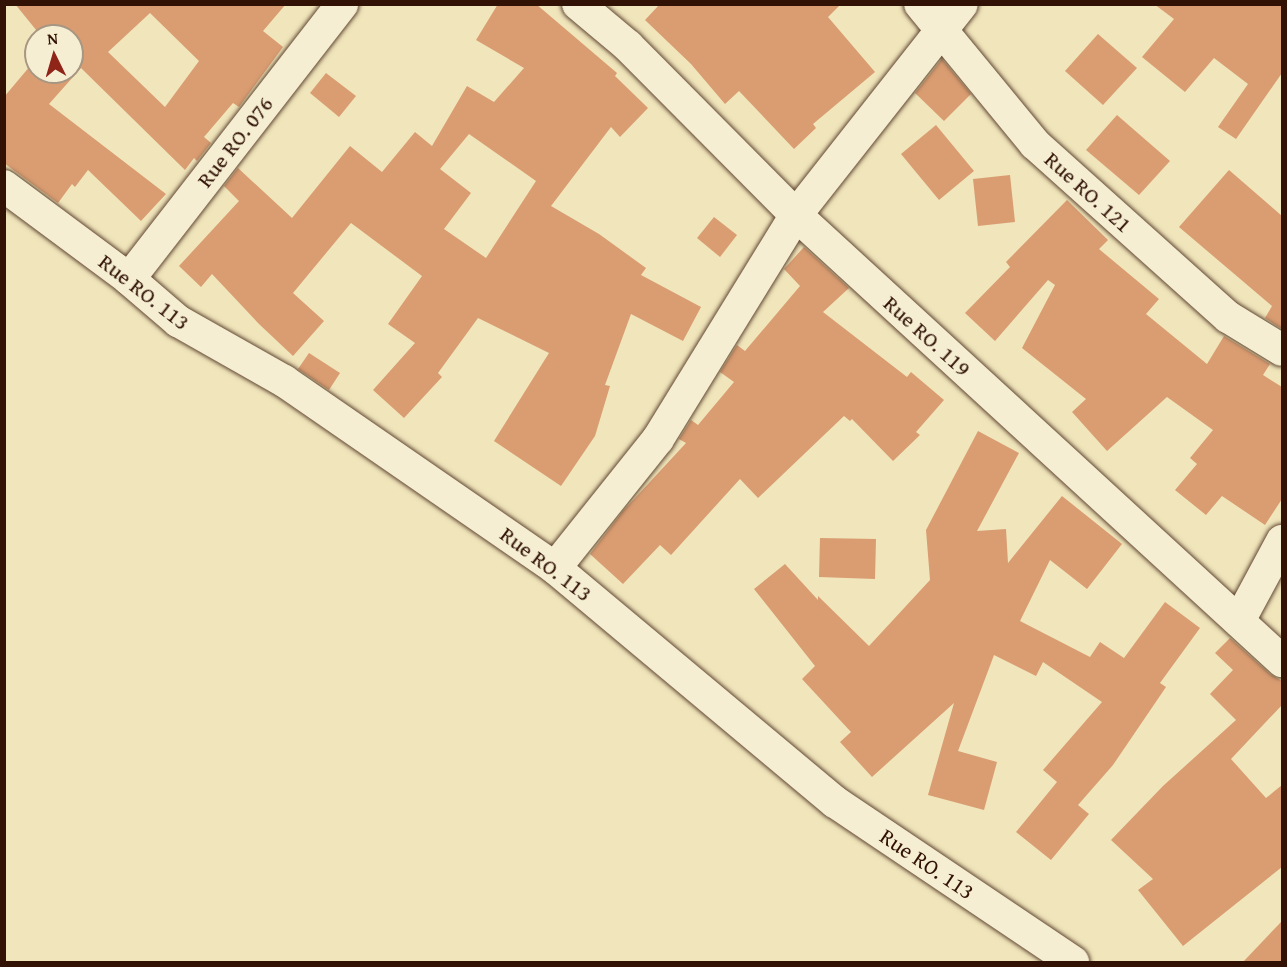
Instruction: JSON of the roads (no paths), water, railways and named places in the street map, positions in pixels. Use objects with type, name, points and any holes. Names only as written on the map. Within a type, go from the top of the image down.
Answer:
[{"type":"street","name":"Rue RO. 076","points":[[129,279],[342,4]]},
{"type":"street","name":"Rue RO. 119","points":[[578,4],[628,46],[795,215],[1282,661]]},
{"type":"street","name":"Rue RO. 121","points":[[920,4],[940,32],[1035,144],[1228,317],[1282,350]]},
{"type":"street","points":[[555,568],[658,440],[795,215],[962,4]]},
{"type":"street","name":"Rue RO. 113","points":[[4,186],[129,279],[178,321],[284,381],[555,568],[835,802],[1073,963]]},
{"type":"street","points":[[1239,621],[1282,541]]}]
